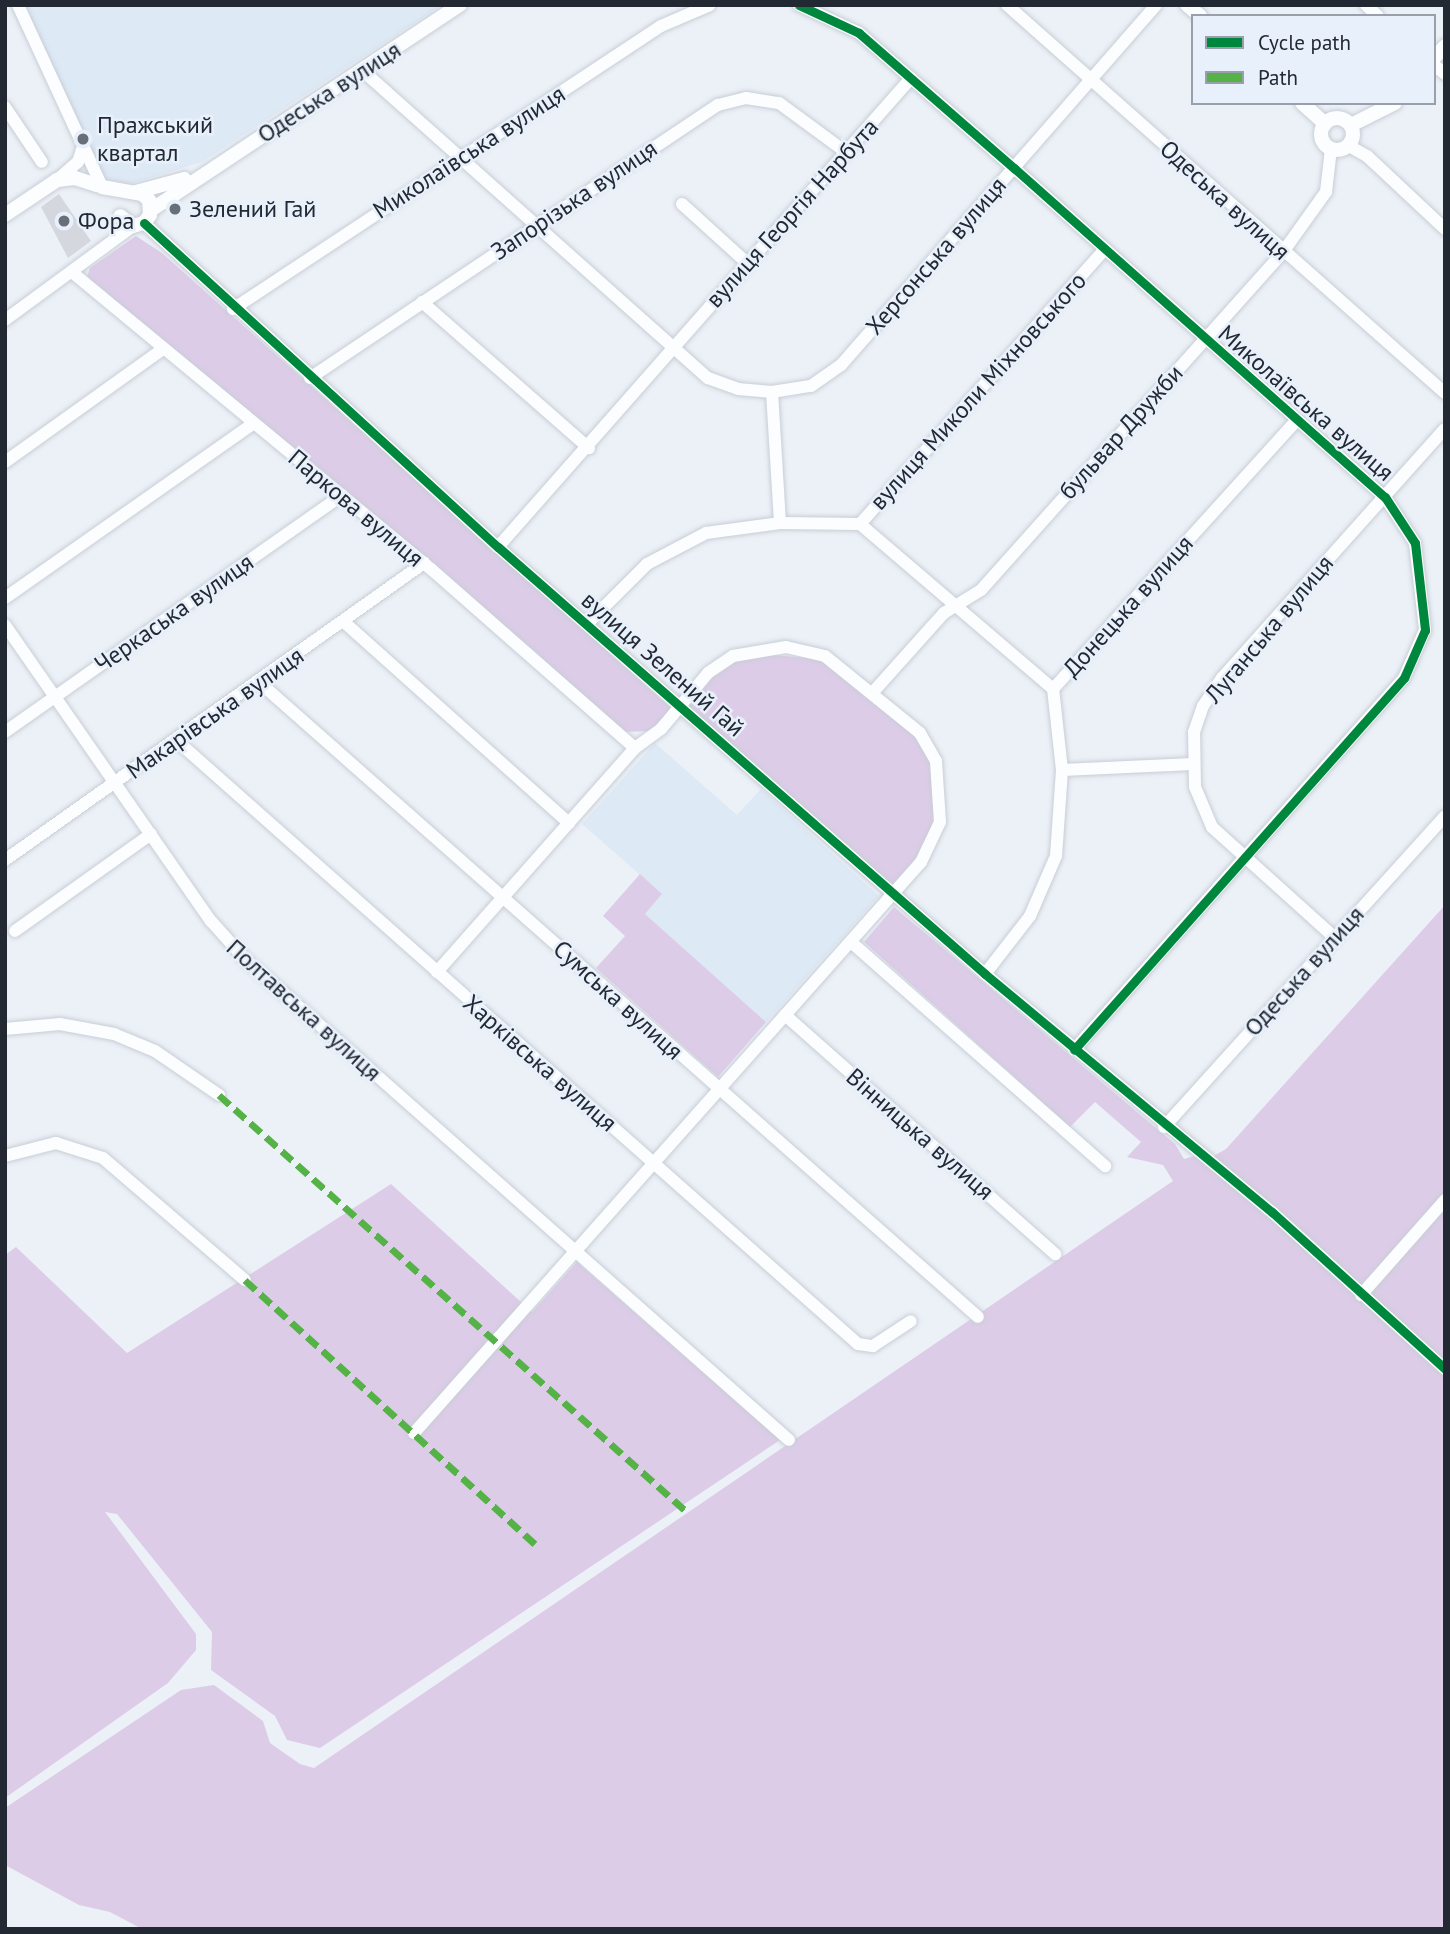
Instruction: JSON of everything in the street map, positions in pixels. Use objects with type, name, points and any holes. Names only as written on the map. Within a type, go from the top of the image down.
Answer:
[{"type":"main road","name":"Одеська вулиця","points":[[151,210],[458,7]]},
{"type":"main road","points":[[1304,105],[1325,124]]},
{"type":"main road","points":[[1351,125],[1391,105]]},
{"type":"main road","points":[[1325,124],[1337,118],[1351,125]]},
{"type":"main road","points":[[1325,124],[1322,140],[1331,149],[1349,146],[1351,125]]},
{"type":"main road","name":"Одеська вулиця","points":[[133,193],[202,174]]},
{"type":"main road","points":[[5,215],[57,180],[75,177],[146,197],[151,210],[138,224],[119,213],[100,186]]},
{"type":"main road","points":[[119,213],[133,193]]},
{"type":"street","points":[[18,5],[100,186]]},
{"type":"street","name":"Миколаївська вулиця","points":[[233,309],[661,26],[710,5]]},
{"type":"street","name":"Миколаївська вулиця","points":[[799,5],[859,33],[911,78],[1204,340],[1385,497],[1415,543],[1422,574],[1424,630],[1417,659],[1074,1050]]},
{"type":"street","name":"Одеська вулиця","points":[[1007,5],[1445,393]]},
{"type":"street","name":"Херсонська вулиця","points":[[673,347],[720,384],[772,392],[811,386],[841,365],[1156,5]]},
{"type":"street","points":[[363,71],[673,347]]},
{"type":"street","name":"вулиця Георгія Нарбута","points":[[498,547],[589,448],[673,347],[911,78]]},
{"type":"street","name":"Запорізька вулиця","points":[[310,378],[534,226],[732,100],[779,103],[847,153]]},
{"type":"street","points":[[5,107],[43,162]]},
{"type":"street","points":[[1349,146],[1367,156],[1445,229]]},
{"type":"street","name":"бульвар Дружби","points":[[874,691],[958,604],[981,590],[1283,252],[1326,192],[1331,149]]},
{"type":"street","points":[[57,180],[71,170],[82,150]]},
{"type":"street","points":[[681,204],[747,263]]},
{"type":"street","points":[[114,242],[119,213]]},
{"type":"street","points":[[5,329],[138,224]]},
{"type":"street","name":"вулиця Зелений Гай","points":[[138,224],[498,547],[985,974],[1164,1127],[1272,1212],[1445,1369]]},
{"type":"street","name":"вулиця Миколи Міхновського","points":[[587,624],[629,579],[667,551],[715,530],[780,523],[860,524],[1105,249]]},
{"type":"street","points":[[5,320],[73,274]]},
{"type":"street","name":"Паркова вулиця","points":[[73,274],[424,563],[635,748]]},
{"type":"street","points":[[422,302],[589,448]]},
{"type":"street","points":[[5,462],[163,349]]},
{"type":"street","points":[[772,392],[780,523]]},
{"type":"street","name":"Донецька вулиця","points":[[985,974],[1030,916],[1050,877],[1059,832],[1062,771],[1053,689],[1297,420]]},
{"type":"street","points":[[5,598],[254,424]]},
{"type":"street","name":"Луганська вулиця","points":[[1334,937],[1244,856],[1204,813],[1193,764],[1197,719],[1211,692],[1445,429]]},
{"type":"street","name":"Черкаська вулиця","points":[[5,732],[342,495]]},
{"type":"street","points":[[860,524],[958,604],[1053,689]]},
{"type":"street","name":"Макарівська вулиця","points":[[5,860],[424,563]]},
{"type":"street","points":[[344,622],[569,823]]},
{"type":"street","name":"Полтавська вулиця","points":[[5,625],[152,834],[245,960],[573,1254],[789,1440]]},
{"type":"street","points":[[414,1433],[895,893],[936,839],[938,774],[920,733],[874,691],[825,656],[786,647],[733,656],[680,704],[661,729],[635,748],[437,972]]},
{"type":"street","name":"Сумська вулиця","points":[[259,682],[978,1317]]},
{"type":"street","name":"Харківська вулиця","points":[[176,740],[858,1344],[873,1346],[911,1321]]},
{"type":"street","points":[[1062,771],[1193,764]]},
{"type":"street","name":"Одеська вулиця","points":[[1164,1127],[1445,817]]},
{"type":"street","points":[[15,931],[152,834]]},
{"type":"street","points":[[851,942],[1105,1166]]},
{"type":"street","name":"Вінницька вулиця","points":[[785,1015],[1055,1254]]},
{"type":"street","points":[[5,1029],[61,1024],[114,1034],[155,1051],[219,1095]]},
{"type":"street","points":[[5,1156],[56,1143],[103,1158],[245,1280]]},
{"type":"street","points":[[1361,1295],[1445,1200]]},
{"type":"shaded area","points":[[24,5],[442,5],[202,162],[126,185],[103,178]]},
{"type":"shaded area","points":[[136,236],[162,253],[672,709],[650,731],[622,732],[87,277],[90,268]]},
{"type":"shaded area","points":[[760,654],[824,659],[916,735],[933,768],[935,824],[930,844],[895,893],[680,704],[720,663]]},
{"type":"shaded area","points":[[655,743],[737,815],[761,789],[879,896],[766,1022],[645,914],[662,894],[582,824]]},
{"type":"shaded area","points":[[640,874],[662,894],[645,914],[766,1022],[718,1077],[596,968],[625,936],[603,916]]},
{"type":"shaded area","points":[[1445,905],[1445,1929],[142,1929],[110,1912],[79,1905],[5,1865],[5,1808],[181,1690],[214,1685],[263,1721],[270,1743],[300,1764],[314,1768],[1173,1181],[1163,1165],[1127,1157],[1141,1142],[1095,1102],[1070,1127],[864,942],[894,907],[1175,1144],[1184,1159],[1195,1156],[1203,1162],[1226,1149]]},
{"type":"shaded area","points":[[391,1184],[532,1312],[577,1262],[780,1440],[320,1748],[287,1740],[275,1716],[211,1670],[212,1632],[117,1514],[105,1512],[196,1634],[196,1650],[168,1683],[5,1798],[5,1255],[16,1247],[127,1353]]},
{"type":"building","name":"Фора","points":[[59,194],[91,241],[68,258],[41,207]]},
{"type":"marked path","points":[[219,1095],[685,1510]]},
{"type":"marked path","points":[[245,1280],[535,1544]]},
{"type":"cycle path","points":[[799,5],[859,33],[1014,168],[1385,497],[1415,543],[1425,630],[1404,678],[1074,1050]]},
{"type":"cycle path","points":[[144,223],[498,547],[985,974],[1272,1212],[1445,1369]]},
{"type":"place","name":"Пражський квартал","points":[[83,139]]},
{"type":"place","name":"Зелений Гай","points":[[175,209]]},
{"type":"place","name":"Фора","points":[[64,221]]}]
